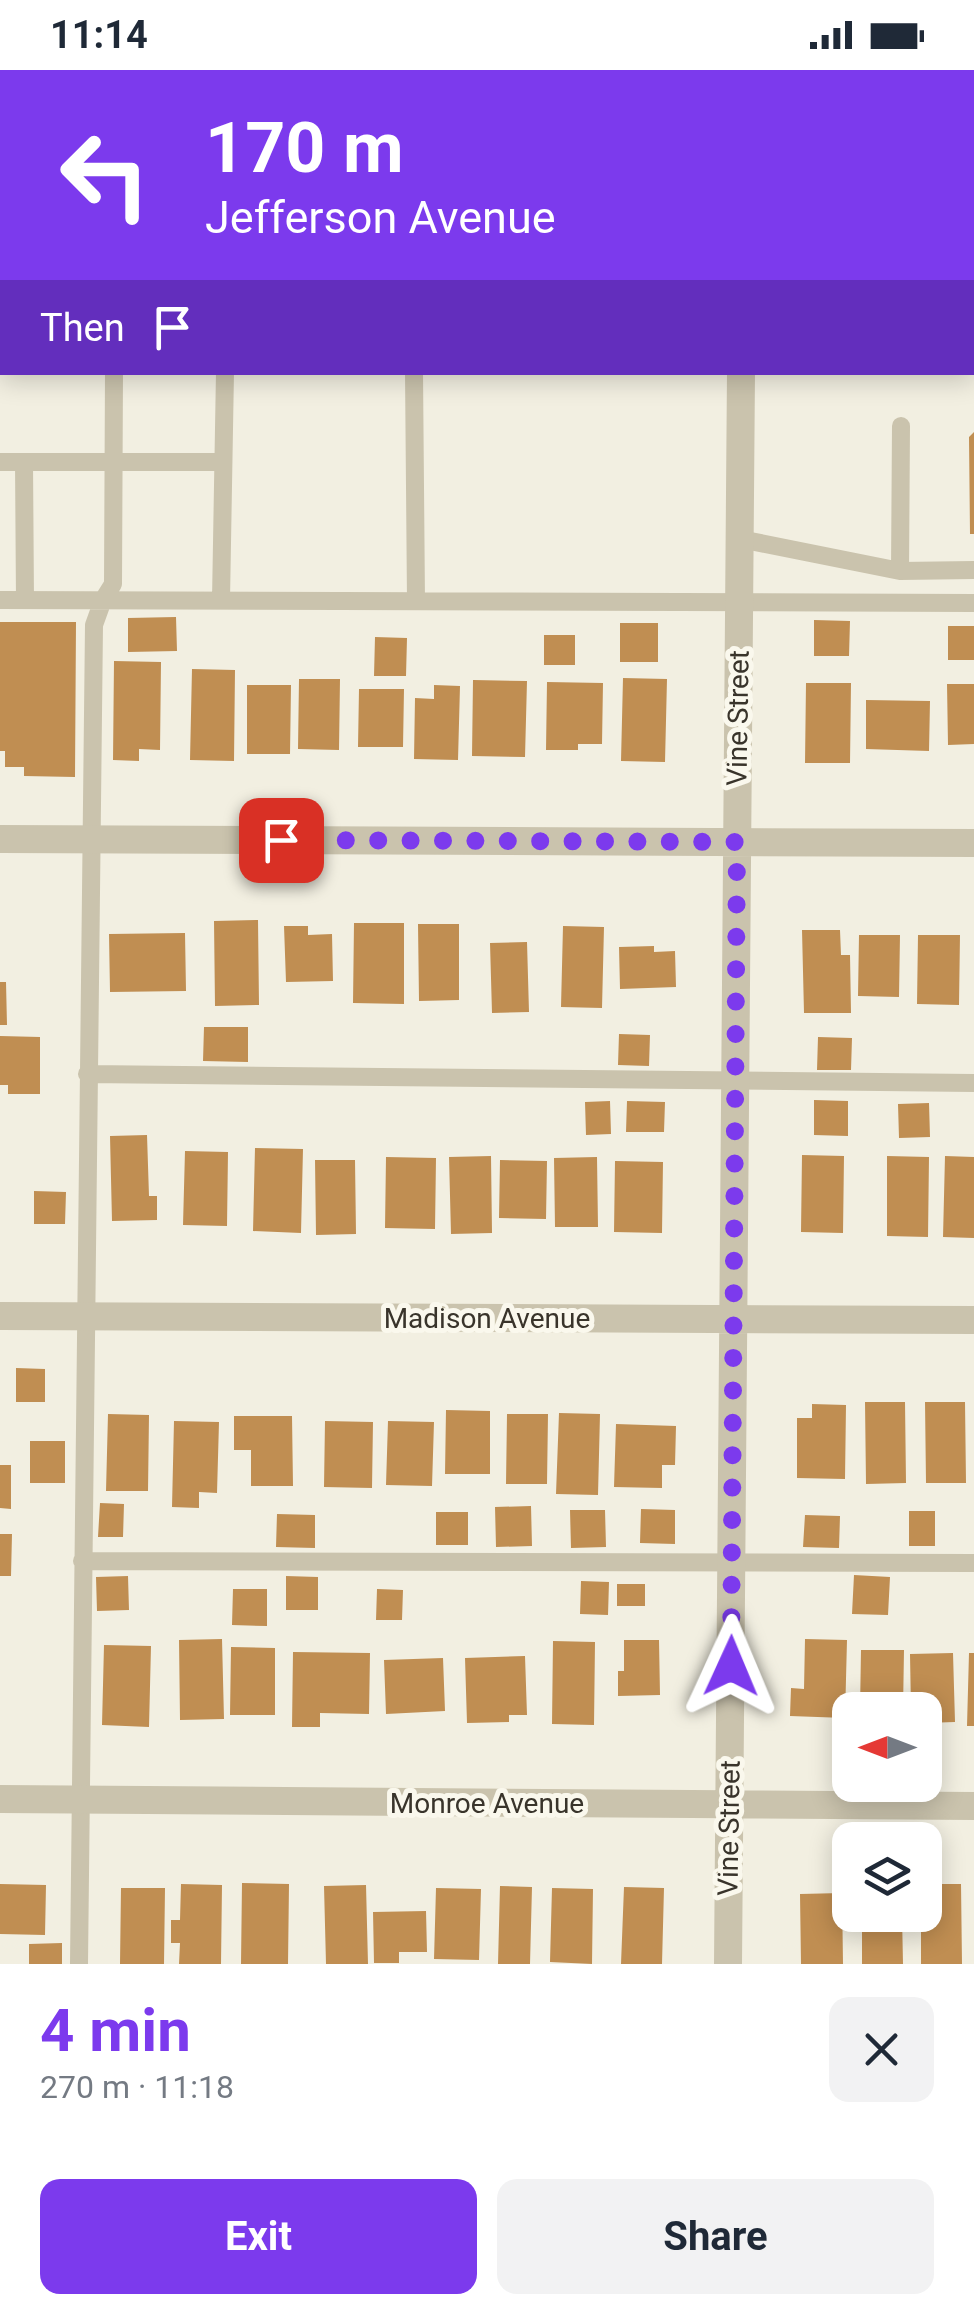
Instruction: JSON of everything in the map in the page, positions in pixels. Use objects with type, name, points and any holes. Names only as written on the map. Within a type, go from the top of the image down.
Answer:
[{"type":"street","name":"Vine Street","points":[[728,1964],[741,375]]},
{"type":"street","points":[[0,839],[974,843]]},
{"type":"street","name":"Madison Avenue","points":[[0,1316],[974,1320]]},
{"type":"street","name":"Monroe Avenue","points":[[0,1799],[974,1806]]},
{"type":"lane","points":[[79,1964],[94,625],[114,584],[114,375]]},
{"type":"lane","points":[[221,600],[225,375]]},
{"type":"lane","points":[[414,375],[416,601]]},
{"type":"lane","points":[[900,571],[901,426]]},
{"type":"lane","points":[[0,462],[223,462]]},
{"type":"lane","points":[[24,462],[25,600]]},
{"type":"lane","points":[[740,539],[900,571],[974,570]]},
{"type":"lane","points":[[0,600],[974,603]]},
{"type":"lane","points":[[87,1074],[974,1083]]},
{"type":"lane","points":[[82,1561],[974,1563]]},
{"type":"building","points":[[974,432],[974,534],[970,534],[969,437]]},
{"type":"building","points":[[176,617],[177,651],[128,652],[128,618]]},
{"type":"building","points":[[814,620],[850,621],[849,656],[814,656]]},
{"type":"building","points":[[0,622],[76,622],[75,777],[24,776],[24,767],[5,767],[5,751],[0,751]]},
{"type":"building","points":[[620,623],[658,623],[658,662],[620,662]]},
{"type":"building","points":[[948,626],[974,626],[974,660],[948,660]]},
{"type":"building","points":[[544,635],[575,635],[575,665],[544,665]]},
{"type":"building","points":[[375,637],[407,638],[406,676],[374,676]]},
{"type":"building","points":[[114,661],[161,662],[160,750],[139,749],[139,761],[113,760]]},
{"type":"building","points":[[192,669],[235,670],[234,761],[190,760]]},
{"type":"building","points":[[623,678],[667,679],[665,762],[621,761]]},
{"type":"building","points":[[299,679],[340,679],[339,750],[298,749]]},
{"type":"building","points":[[473,680],[527,681],[525,757],[472,756]]},
{"type":"building","points":[[547,682],[603,683],[602,744],[578,744],[578,750],[546,750]]},
{"type":"building","points":[[806,683],[851,683],[850,763],[805,763]]},
{"type":"building","points":[[947,684],[974,684],[974,744],[948,745]]},
{"type":"building","points":[[247,685],[291,685],[290,754],[247,754]]},
{"type":"building","points":[[434,685],[460,686],[458,760],[414,759],[415,698],[434,699]]},
{"type":"building","points":[[359,689],[404,689],[403,747],[358,747]]},
{"type":"building","points":[[866,700],[930,701],[929,751],[866,749]]},
{"type":"building","points":[[258,920],[259,1005],[215,1006],[214,921]]},
{"type":"building","points":[[354,923],[404,923],[404,1004],[353,1003]]},
{"type":"building","points":[[418,924],[459,924],[459,1000],[419,1001]]},
{"type":"building","points":[[284,926],[308,926],[308,935],[332,934],[333,981],[286,982]]},
{"type":"building","points":[[563,926],[604,927],[602,1008],[561,1007]]},
{"type":"building","points":[[802,930],[840,930],[841,955],[850,955],[851,1013],[804,1013]]},
{"type":"building","points":[[185,933],[186,991],[110,992],[109,934]]},
{"type":"building","points":[[859,935],[900,935],[899,997],[858,996]]},
{"type":"building","points":[[918,935],[960,935],[959,1005],[917,1004]]},
{"type":"building","points":[[527,942],[529,1012],[492,1013],[490,943]]},
{"type":"building","points":[[654,946],[654,952],[675,951],[676,987],[620,989],[619,947]]},
{"type":"building","points":[[0,982],[6,982],[7,1025],[0,1025]]},
{"type":"building","points":[[204,1027],[248,1027],[248,1062],[203,1061]]},
{"type":"building","points":[[619,1034],[650,1035],[649,1066],[618,1065]]},
{"type":"building","points":[[0,1036],[40,1037],[40,1094],[8,1094],[8,1085],[0,1085]]},
{"type":"building","points":[[818,1037],[852,1038],[851,1070],[817,1070]]},
{"type":"building","points":[[814,1100],[848,1101],[848,1136],[814,1135]]},
{"type":"building","points":[[610,1101],[611,1134],[586,1135],[585,1102]]},
{"type":"building","points":[[627,1101],[665,1102],[664,1132],[626,1132]]},
{"type":"building","points":[[929,1103],[930,1137],[899,1138],[898,1104]]},
{"type":"building","points":[[147,1135],[149,1196],[157,1196],[157,1220],[112,1221],[110,1136]]},
{"type":"building","points":[[255,1148],[303,1149],[301,1233],[253,1231]]},
{"type":"building","points":[[185,1151],[228,1152],[227,1226],[183,1225]]},
{"type":"building","points":[[802,1155],[844,1156],[843,1233],[801,1232]]},
{"type":"building","points":[[491,1156],[492,1233],[451,1234],[449,1157]]},
{"type":"building","points":[[887,1156],[929,1157],[928,1237],[887,1236]]},
{"type":"building","points":[[945,1156],[974,1157],[974,1238],[943,1237]]},
{"type":"building","points":[[386,1157],[436,1158],[435,1229],[385,1228]]},
{"type":"building","points":[[597,1157],[598,1227],[555,1227],[554,1158]]},
{"type":"building","points":[[315,1160],[355,1160],[356,1234],[316,1235]]},
{"type":"building","points":[[500,1160],[547,1161],[546,1219],[499,1218]]},
{"type":"building","points":[[615,1161],[663,1162],[662,1233],[614,1232]]},
{"type":"building","points":[[34,1191],[66,1192],[65,1224],[34,1224]]},
{"type":"building","points":[[16,1368],[45,1369],[45,1402],[16,1402]]},
{"type":"building","points":[[865,1402],[905,1402],[906,1483],[866,1484]]},
{"type":"building","points":[[925,1402],[965,1402],[966,1483],[926,1483]]},
{"type":"building","points":[[812,1404],[846,1405],[845,1479],[797,1478],[797,1418],[812,1418]]},
{"type":"building","points":[[446,1410],[490,1411],[490,1474],[445,1474]]},
{"type":"building","points":[[559,1413],[600,1414],[598,1495],[556,1494]]},
{"type":"building","points":[[108,1414],[149,1415],[148,1491],[106,1491]]},
{"type":"building","points":[[507,1414],[548,1414],[547,1484],[506,1484]]},
{"type":"building","points":[[234,1416],[292,1416],[293,1486],[251,1486],[251,1450],[234,1450]]},
{"type":"building","points":[[174,1421],[219,1422],[217,1493],[199,1492],[199,1508],[172,1507]]},
{"type":"building","points":[[325,1421],[373,1422],[372,1488],[324,1487]]},
{"type":"building","points":[[388,1421],[434,1422],[432,1486],[386,1485]]},
{"type":"building","points":[[616,1424],[676,1426],[675,1465],[662,1465],[662,1488],[614,1487]]},
{"type":"building","points":[[30,1441],[65,1441],[65,1483],[30,1483]]},
{"type":"building","points":[[0,1465],[11,1465],[11,1509],[0,1508]]},
{"type":"building","points":[[100,1503],[124,1504],[123,1537],[98,1537]]},
{"type":"building","points":[[531,1506],[532,1546],[496,1547],[495,1507]]},
{"type":"building","points":[[641,1509],[675,1510],[675,1544],[640,1543]]},
{"type":"building","points":[[570,1510],[605,1510],[606,1547],[571,1548]]},
{"type":"building","points":[[909,1511],[935,1511],[935,1546],[909,1546]]},
{"type":"building","points":[[436,1512],[468,1512],[468,1545],[436,1545]]},
{"type":"building","points":[[277,1514],[315,1515],[315,1548],[276,1547]]},
{"type":"building","points":[[805,1515],[840,1516],[839,1548],[803,1547]]},
{"type":"building","points":[[0,1534],[12,1534],[11,1576],[0,1576]]},
{"type":"building","points":[[854,1575],[890,1577],[888,1615],[852,1614]]},
{"type":"building","points":[[128,1576],[129,1610],[97,1611],[96,1577]]},
{"type":"building","points":[[286,1576],[318,1577],[318,1610],[286,1610]]},
{"type":"building","points":[[581,1581],[609,1582],[608,1615],[580,1614]]},
{"type":"building","points":[[617,1584],[645,1584],[645,1606],[617,1606]]},
{"type":"building","points":[[233,1589],[267,1589],[267,1626],[232,1625]]},
{"type":"building","points":[[377,1589],[403,1590],[402,1620],[376,1620]]},
{"type":"building","points":[[222,1639],[224,1719],[180,1720],[179,1640]]},
{"type":"building","points":[[805,1639],[847,1640],[846,1692],[832,1692],[832,1718],[790,1716],[791,1688],[804,1689]]},
{"type":"building","points":[[624,1640],[659,1640],[660,1695],[618,1696],[618,1671],[624,1671]]},
{"type":"building","points":[[553,1641],[595,1642],[594,1725],[552,1724]]},
{"type":"building","points":[[104,1645],[151,1646],[149,1727],[102,1725]]},
{"type":"building","points":[[231,1647],[275,1648],[275,1715],[230,1715]]},
{"type":"building","points":[[861,1650],[904,1650],[903,1692],[860,1692]]},
{"type":"building","points":[[293,1652],[370,1653],[369,1714],[320,1713],[320,1727],[292,1727]]},
{"type":"building","points":[[953,1653],[955,1722],[942,1722],[942,1692],[911,1692],[910,1654]]},
{"type":"building","points":[[969,1653],[974,1653],[974,1726],[967,1726]]},
{"type":"building","points":[[525,1656],[527,1715],[509,1715],[509,1722],[467,1723],[465,1658]]},
{"type":"building","points":[[443,1658],[445,1711],[386,1714],[384,1660]]},
{"type":"building","points":[[242,1883],[289,1884],[288,1964],[241,1964]]},
{"type":"building","points":[[0,1884],[46,1885],[45,1935],[0,1934]]},
{"type":"building","points":[[181,1884],[222,1885],[221,1964],[179,1964],[180,1943],[171,1943],[171,1920],[180,1920]]},
{"type":"building","points":[[942,1884],[961,1884],[962,1964],[921,1964],[921,1932],[942,1932]]},
{"type":"building","points":[[366,1885],[368,1964],[326,1964],[324,1886]]},
{"type":"building","points":[[500,1886],[532,1887],[530,1964],[498,1964]]},
{"type":"building","points":[[624,1887],[664,1888],[662,1964],[621,1964]]},
{"type":"building","points":[[121,1888],[165,1888],[164,1964],[120,1964]]},
{"type":"building","points":[[436,1888],[481,1889],[479,1960],[434,1959]]},
{"type":"building","points":[[552,1888],[593,1889],[592,1964],[550,1962]]},
{"type":"building","points":[[832,1893],[832,1932],[843,1932],[843,1964],[801,1964],[800,1894]]},
{"type":"building","points":[[426,1911],[427,1952],[399,1952],[399,1963],[374,1963],[373,1912]]},
{"type":"building","points":[[862,1932],[902,1932],[903,1964],[862,1964]]},
{"type":"building","points":[[62,1943],[62,1964],[29,1964],[29,1944]]},
{"type":"route","points":[[281,840],[737,842],[731,1666]]}]
